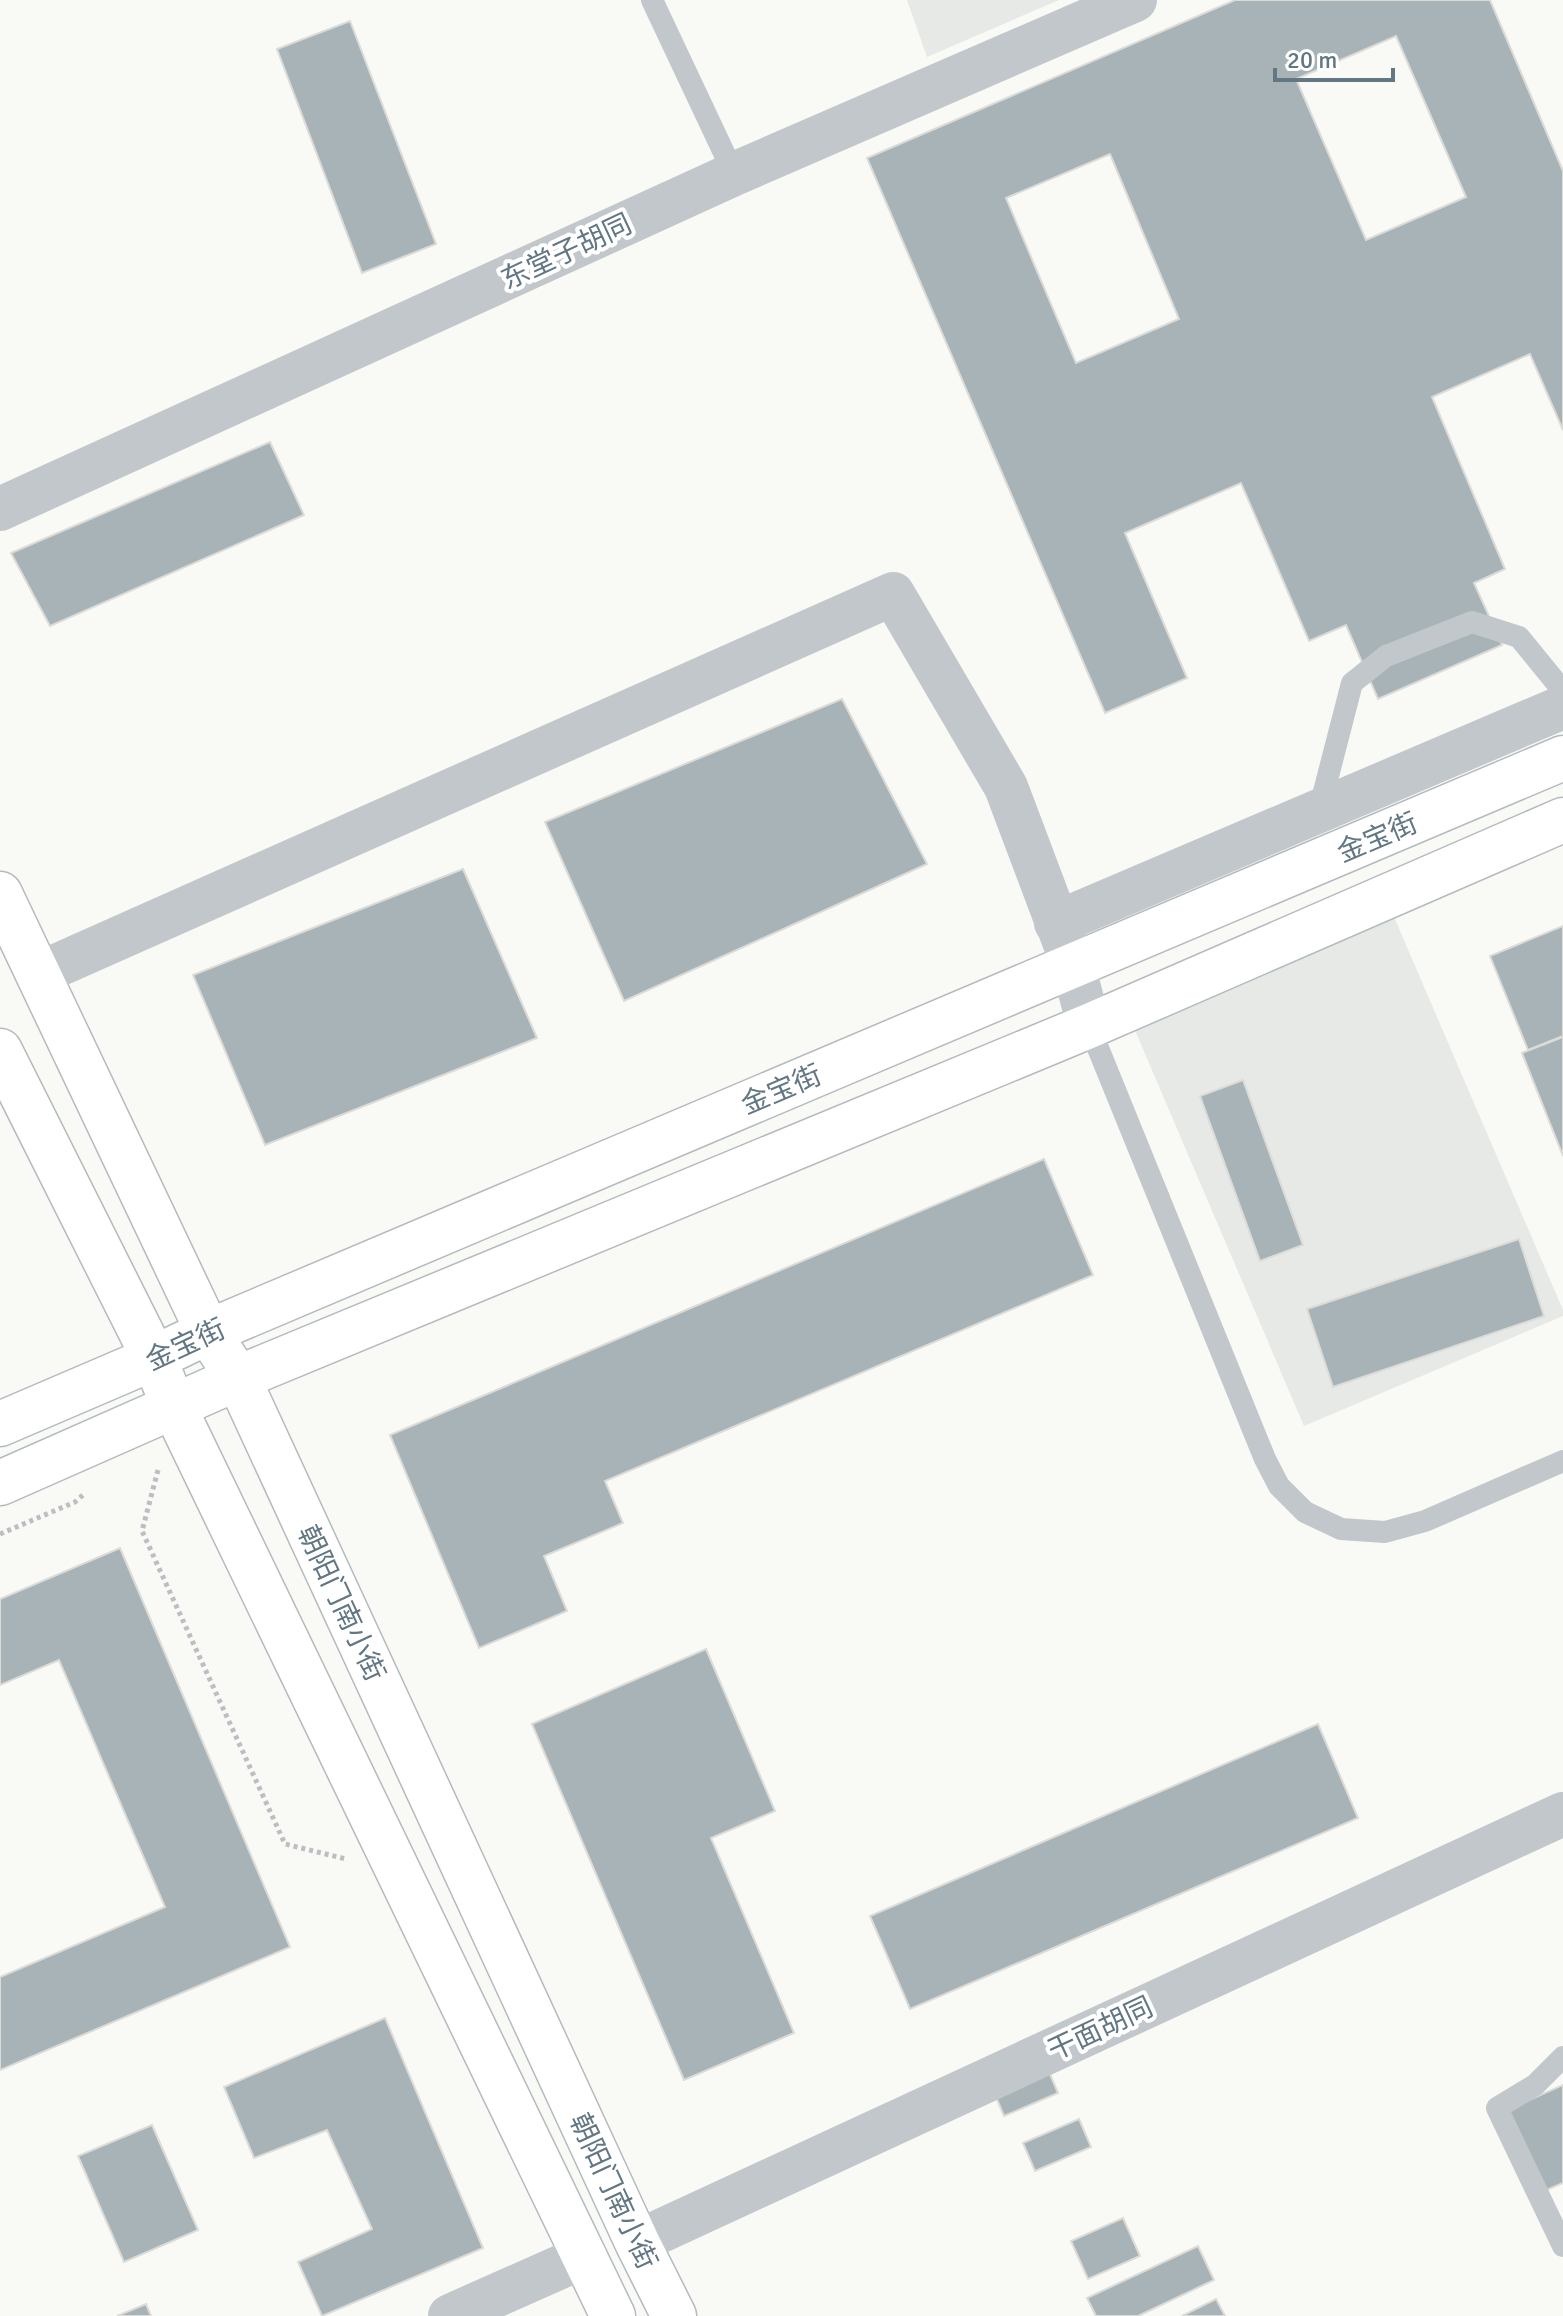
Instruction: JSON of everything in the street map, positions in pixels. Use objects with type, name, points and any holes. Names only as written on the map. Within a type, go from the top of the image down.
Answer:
[{"type":"main road","name":"金宝街","points":[[0,1424],[208,1332],[1563,758]]},
{"type":"main road","name":"金宝街","points":[[0,1483],[238,1378],[1089,1026],[1563,820]]},
{"type":"main road","name":"朝阳门南小街","points":[[0,894],[208,1332],[238,1378],[674,2316]]},
{"type":"main road","name":"朝阳门南小街","points":[[0,1051],[154,1358],[174,1407],[613,2316]]},
{"type":"street","name":"东堂子胡同","points":[[0,509],[734,174],[1135,0]]},
{"type":"street","points":[[38,974],[893,594],[1006,787],[1073,965],[1089,1026]]},
{"type":"street","points":[[1056,923],[1563,707]]},
{"type":"street","name":"干面胡同","points":[[637,2242],[1563,1814]]},
{"type":"street","points":[[450,2316],[585,2256]]},
{"type":"lane","points":[[652,0],[734,174]]},
{"type":"lane","points":[[1319,811],[1352,683],[1386,656],[1472,622],[1519,637],[1563,691]]},
{"type":"lane","points":[[1089,1026],[1265,1459],[1279,1486],[1305,1512],[1341,1529],[1385,1532],[1425,1521],[1563,1461]]},
{"type":"lane","points":[[1563,2057],[1535,2085],[1497,2108],[1563,2246]]},
{"type":"path","points":[[174,1407],[142,1531],[285,1844],[400,1873]]},
{"type":"shaded area","points":[[907,0],[1059,0],[927,57]]},
{"type":"shaded area","points":[[1394,917],[1563,1316],[1304,1426],[1134,1028]]},
{"type":"building","points":[[1235,0],[1490,0],[1563,171],[1563,430],[1530,354],[1432,397],[1505,569],[1474,583],[1502,645],[1378,699],[1346,625],[1309,641],[1241,483],[1125,533],[1187,678],[1105,713],[867,158]],"holes":[[[1396,36],[1466,197],[1366,240],[1296,79]],[[1110,154],[1179,319],[1076,363],[1006,198]]]},
{"type":"building","points":[[350,21],[436,244],[362,273],[277,49]]},
{"type":"building","points":[[270,442],[304,515],[50,626],[11,553]]},
{"type":"building","points":[[842,699],[927,864],[624,1001],[545,822]]},
{"type":"building","points":[[463,869],[537,1038],[265,1145],[193,975]]},
{"type":"building","points":[[1563,926],[1563,1036],[1528,1050],[1490,956]]},
{"type":"building","points":[[1563,1037],[1563,1156],[1522,1053]]},
{"type":"building","points":[[1243,1080],[1303,1245],[1260,1261],[1200,1096]]},
{"type":"building","points":[[1044,1159],[1093,1275],[605,1481],[623,1523],[544,1556],[567,1611],[479,1648],[390,1435]]},
{"type":"building","points":[[1519,1239],[1544,1316],[1333,1387],[1307,1309]]},
{"type":"building","points":[[120,1548],[290,1947],[0,2070],[0,1977],[165,1907],[59,1660],[0,1685],[0,1599]]},
{"type":"building","points":[[706,1649],[775,1811],[711,1838],[794,2033],[684,2080],[532,1724]]},
{"type":"building","points":[[1318,1724],[1358,1818],[910,2009],[870,1916]]},
{"type":"building","points":[[385,2018],[483,2248],[322,2316],[298,2262],[372,2229],[327,2130],[254,2158],[224,2087]]},
{"type":"building","points":[[1047,2067],[1058,2093],[1004,2116],[993,2090]]},
{"type":"building","points":[[1563,2085],[1563,2183],[1544,2191],[1507,2110]]},
{"type":"building","points":[[1079,2119],[1091,2147],[1035,2171],[1023,2143]]},
{"type":"building","points":[[152,2125],[198,2230],[124,2262],[78,2156]]},
{"type":"building","points":[[1123,2218],[1140,2256],[1088,2279],[1071,2241]]},
{"type":"building","points":[[1198,2246],[1214,2280],[1138,2316],[1096,2316],[1087,2298]]},
{"type":"building","points":[[1216,2299],[1225,2316],[1182,2316]]},
{"type":"building","points":[[146,2304],[151,2316],[117,2316]]}]
